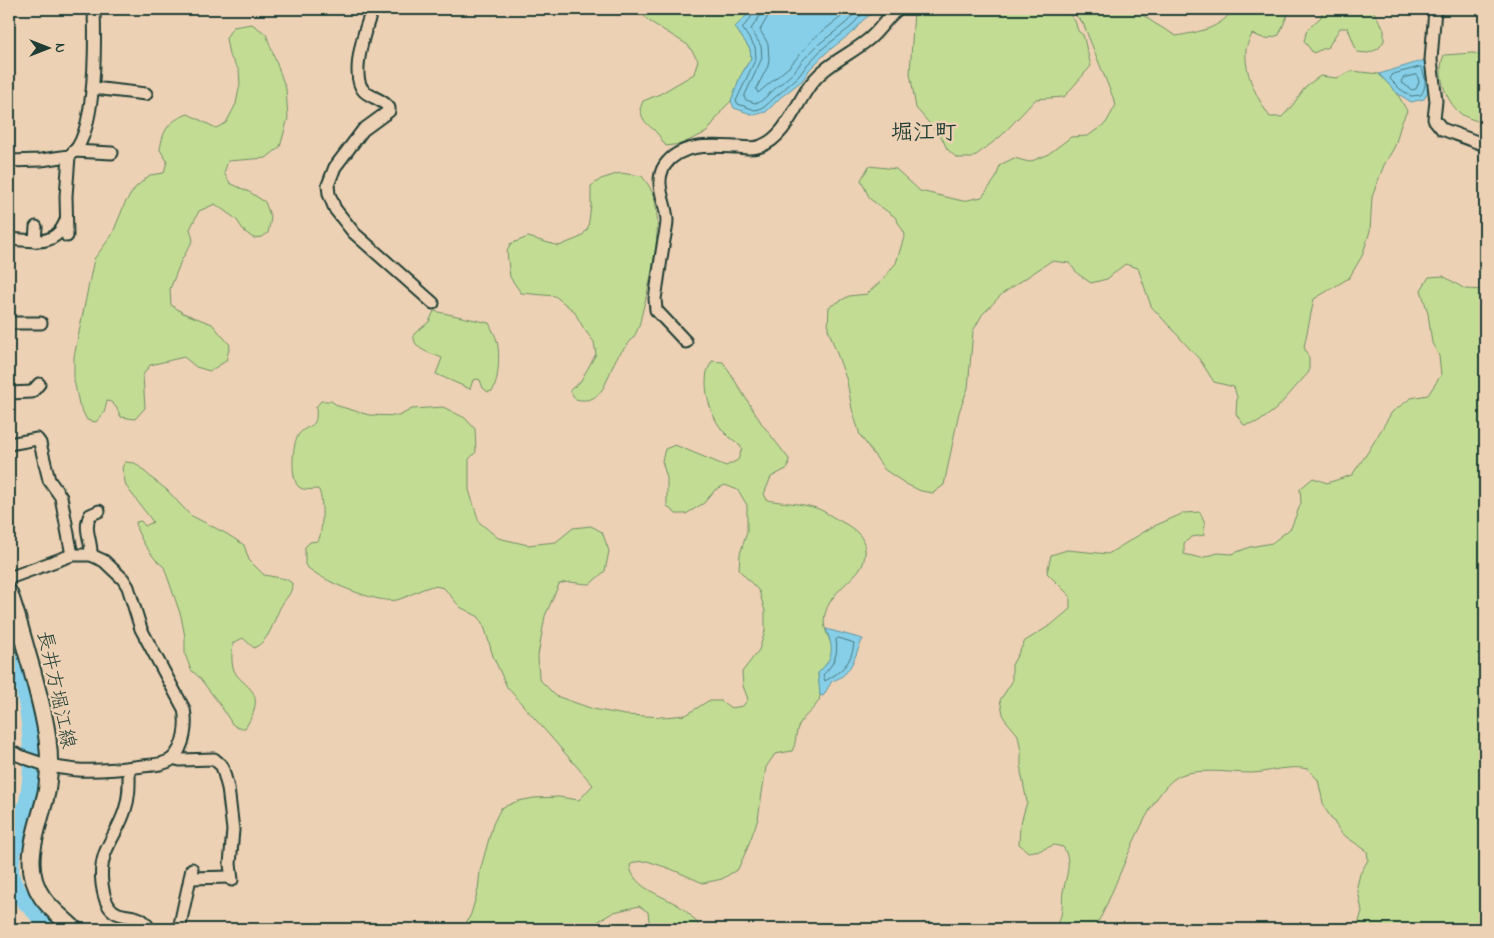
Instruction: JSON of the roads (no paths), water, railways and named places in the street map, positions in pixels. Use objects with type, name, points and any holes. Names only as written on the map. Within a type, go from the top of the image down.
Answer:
[{"type":"main road","name":"長井方堀江線","points":[[9,593],[18,618],[48,742],[44,766],[47,790],[31,849],[31,866],[35,882],[42,897],[74,929]]},
{"type":"street","points":[[67,236],[71,154],[82,134],[90,111],[93,88],[94,9]]},
{"type":"street","points":[[373,9],[362,37],[358,76],[364,91],[385,103],[389,111],[363,130],[335,167],[328,185],[329,194],[335,209],[354,233],[433,303]]},
{"type":"street","points":[[686,342],[656,310],[655,299],[667,223],[660,187],[660,177],[664,166],[672,156],[682,150],[696,147],[750,148],[761,146],[772,140],[785,125],[817,76],[839,58],[870,38],[898,9]]},
{"type":"street","points":[[1435,9],[1431,60],[1436,101],[1434,119],[1442,129],[1485,145]]},
{"type":"street","points":[[93,88],[146,94]]},
{"type":"street","points":[[9,162],[41,160],[71,154],[112,153]]},
{"type":"street","points":[[9,239],[46,241],[63,228],[67,218]]},
{"type":"street","points":[[35,241],[36,227]]},
{"type":"street","points":[[9,323],[42,323]]},
{"type":"street","points":[[9,393],[32,392],[39,384]]},
{"type":"street","points":[[9,444],[37,439],[40,443],[49,480],[61,497],[72,555]]},
{"type":"street","points":[[91,555],[87,526],[90,516],[99,511]]},
{"type":"street","points":[[9,578],[72,555],[91,555],[104,561],[123,579],[130,592],[141,629],[184,709],[186,721],[180,747],[173,758],[166,763],[129,768],[79,771],[44,766],[9,751]]},
{"type":"street","points":[[173,758],[214,760],[222,766],[228,788],[233,830],[230,864],[231,879],[191,873],[179,929]]},
{"type":"street","points":[[129,768],[129,793],[126,807],[103,856],[102,881],[106,901],[110,909],[123,916],[142,919],[146,922],[148,929]]},
{"type":"water","points":[[751,9],[877,9],[862,21],[854,31],[827,52],[810,69],[803,80],[781,97],[766,112],[754,115],[734,108],[731,101],[740,77],[751,58],[750,49],[735,27]]},
{"type":"water","points":[[1425,60],[1430,75],[1430,84],[1424,99],[1411,102],[1397,93],[1379,74]]},
{"type":"water","points":[[826,629],[863,639],[849,669],[839,678],[832,681],[823,696],[820,695],[818,673],[827,663],[831,653]]},
{"type":"waterway","points":[[9,627],[25,689],[32,754],[29,796],[13,847],[10,868],[11,877],[13,884],[23,898],[54,929]]},
{"type":"district","name":"堀江町","points":[[924,134]]}]
